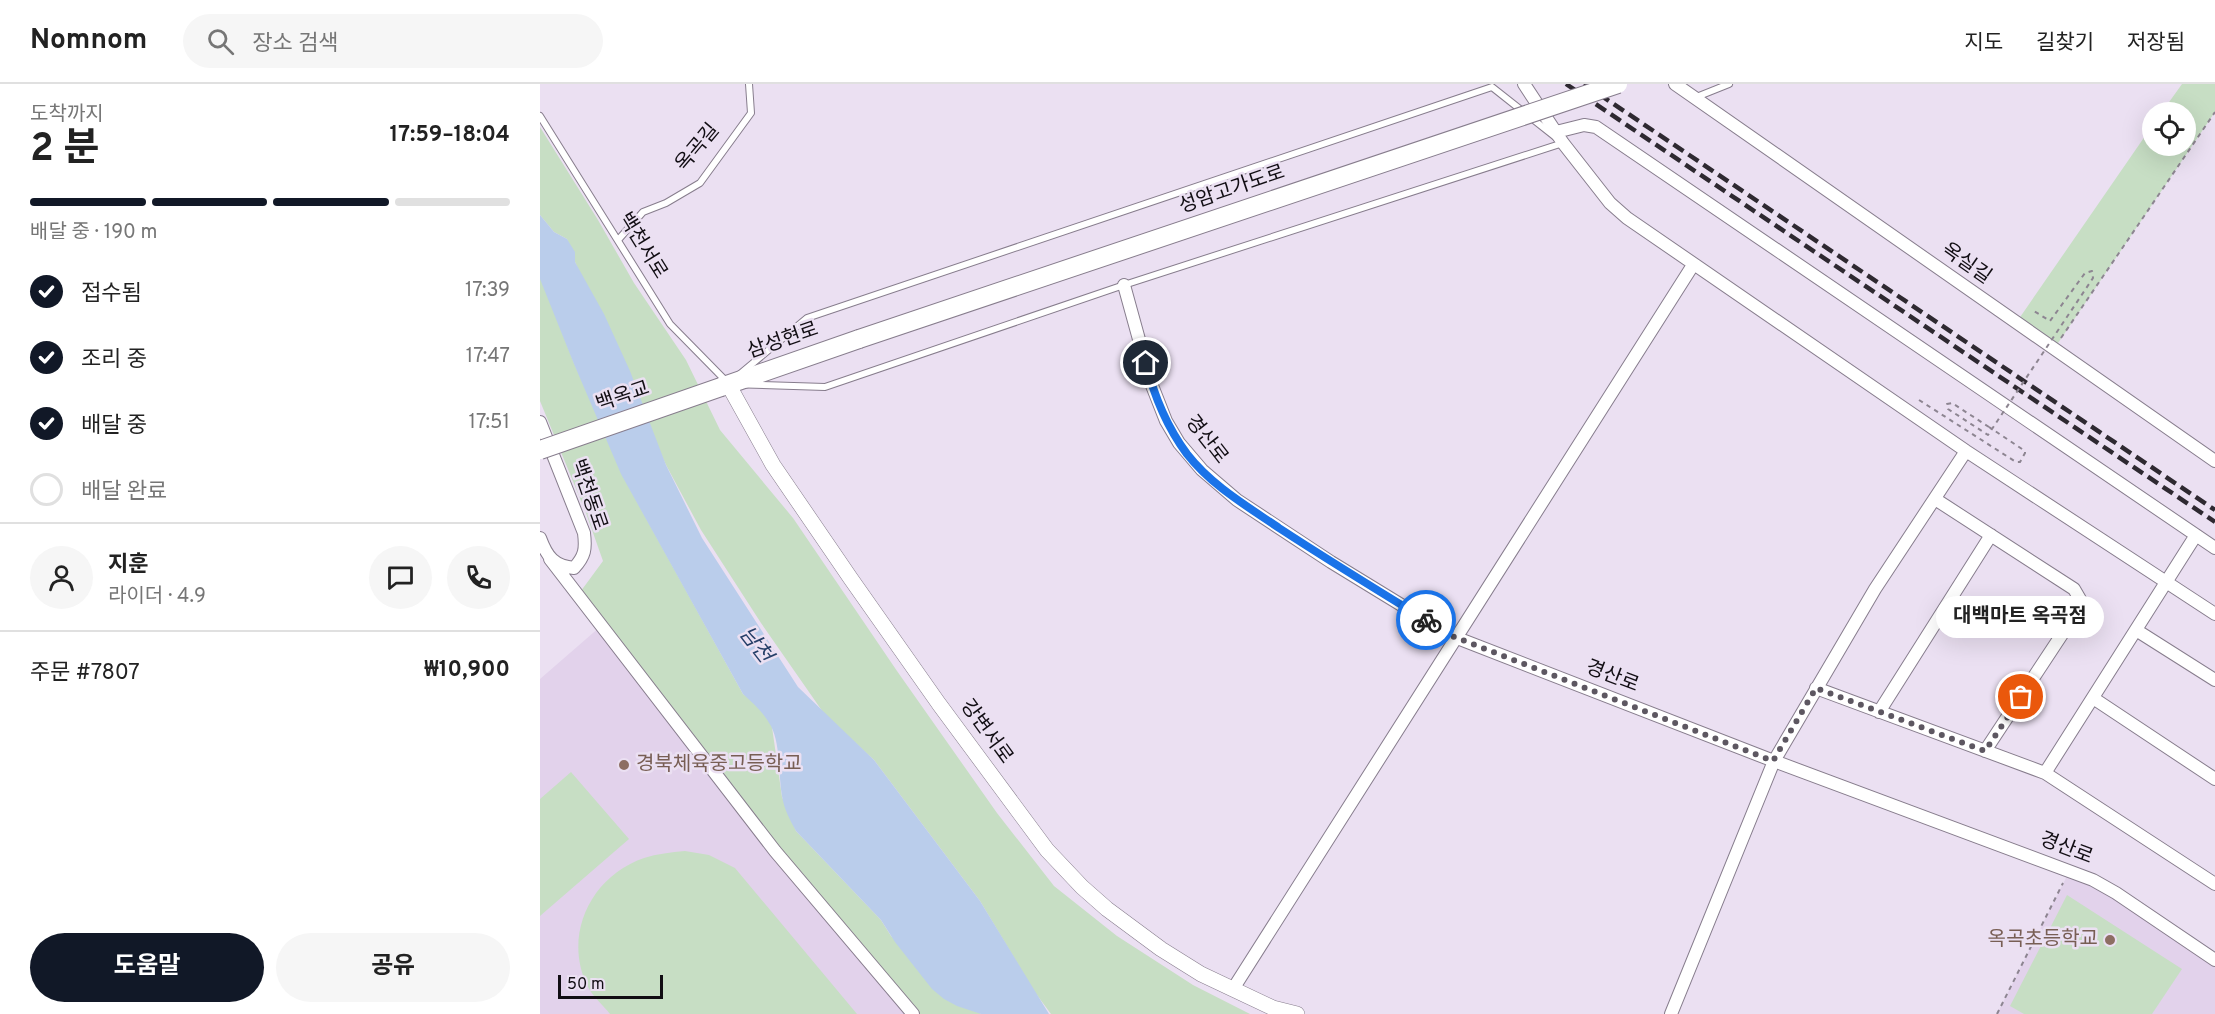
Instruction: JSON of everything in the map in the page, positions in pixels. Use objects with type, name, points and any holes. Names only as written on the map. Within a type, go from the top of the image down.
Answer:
[{"type":"main road","name":"성암고가도로","points":[[859,339],[1618,84]]},
{"type":"main road","name":"삼성현로","points":[[725,385],[859,339]]},
{"type":"main road","name":"백옥교","points":[[540,450],[725,385]]},
{"type":"street","points":[[1524,84],[1563,143],[1610,203],[1627,218],[1966,451],[2215,614]]},
{"type":"street","name":"옥실길","points":[[1675,84],[2215,461]]},
{"type":"street","points":[[1556,132],[1584,125],[1596,128],[2215,548]]},
{"type":"street","points":[[1233,989],[1693,265]]},
{"type":"street","name":"경산로","points":[[1124,285],[1151,383],[1166,421],[1184,449],[1202,470],[1236,500],[1312,549],[1456,637],[1773,761],[2093,880],[2215,960]]},
{"type":"street","name":"강변서로","points":[[725,385],[773,465],[831,550],[946,713],[1047,850],[1082,887],[1152,943],[1201,974],[1273,1008],[1297,1014]]},
{"type":"street","name":"백천동로","points":[[540,422],[584,533],[583,558],[574,568],[560,567],[550,559]]},
{"type":"street","points":[[1671,1014],[1773,761],[1875,589],[1966,451]]},
{"type":"street","points":[[1935,499],[2074,589],[2081,601],[2080,608],[1985,751]]},
{"type":"street","points":[[1879,712],[1991,535]]},
{"type":"street","points":[[2045,773],[2196,535]]},
{"type":"street","points":[[540,538],[550,559],[775,851],[914,1014]]},
{"type":"street","points":[[2136,630],[2215,681]]},
{"type":"street","points":[[1816,688],[2045,773],[2215,884]]},
{"type":"street","points":[[2093,698],[2215,779]]},
{"type":"lane","name":"옥곡길","points":[[618,240],[643,212],[700,183],[751,113],[749,84]]},
{"type":"lane","points":[[1694,98],[1729,84]]},
{"type":"lane","points":[[725,385],[807,318],[1492,87],[1563,143]]},
{"type":"lane","name":"백천서로","points":[[540,116],[670,324],[725,385]]},
{"type":"lane","points":[[725,385],[825,387],[1124,285],[1563,143]]},
{"type":"path","points":[[2054,349],[2215,112]]},
{"type":"path","points":[[1919,400],[2016,462],[2020,462],[2025,451],[1995,430],[1989,427],[1952,403],[1947,404],[1946,407],[1988,435],[1994,426],[2000,417],[2006,408],[2018,389],[2093,278],[2092,271],[2085,273],[2050,321],[2034,311]]},
{"type":"path","points":[[1997,1014],[2070,870]]},
{"type":"shaded area","name":"경북체육중고등학교","points":[[601,626],[913,1014],[540,1014],[540,679]]},
{"type":"shaded area","name":"옥곡초등학교","points":[[2070,870],[2215,960],[2215,1014],[1997,1014]]},
{"type":"green space","points":[[2182,84],[2215,84],[2215,112],[2196,140],[2196,102],[2169,102]]},
{"type":"green space","points":[[540,127],[634,283],[686,360],[720,430],[793,518],[997,813],[1054,886],[1117,936],[1193,985],[1250,1014],[1051,1014],[1034,991],[980,901],[874,760],[825,715],[761,623],[701,530],[666,465],[575,262],[567,239],[554,232],[540,215]]},
{"type":"green space","points":[[2142,140],[2142,156],[2185,156],[2054,349],[2016,323]]},
{"type":"green space","points":[[540,276],[574,363],[630,489],[743,694],[765,710],[772,727],[782,797],[796,831],[881,920],[891,936],[981,1014],[913,1014],[578,595],[603,561],[540,401]]},
{"type":"green space","points":[[571,772],[629,839],[540,916],[540,799]]},
{"type":"green space","points":[[685,851],[709,855],[735,868],[857,1014],[610,1014],[589,989],[580,966],[578,947],[587,909],[596,893],[609,878],[625,867],[644,858]]},
{"type":"green space","name":"옥곡초등학교","points":[[2067,895],[2182,969],[2152,1014],[2024,1014],[2010,1006]]},
{"type":"water","name":"남천","points":[[540,215],[554,232],[567,239],[575,252],[575,262],[604,314],[630,371],[666,465],[702,538],[798,687],[874,760],[980,901],[1049,1014],[981,1014],[944,999],[932,989],[895,942],[881,920],[796,831],[783,801],[778,751],[771,726],[743,694],[621,474],[574,364],[540,279]]},
{"type":"railway","points":[[1566,84],[2215,522]]},
{"type":"railway","points":[[1584,84],[2215,510]]},
{"type":"way so far","points":[[1426,620],[1452,636],[1773,761],[1816,688],[1985,751],[2021,697]]},
{"type":"place","name":"대백마트 옥곡점","points":[[2021,697]]},
{"type":"place","name":"경북체육중고등학교","points":[[624,765]]},
{"type":"place","name":"옥곡초등학교","points":[[2110,940]]},
{"type":"route","points":[[1146,363],[1166,421],[1189,456],[1216,484],[1236,500],[1331,562],[1426,620]]}]
